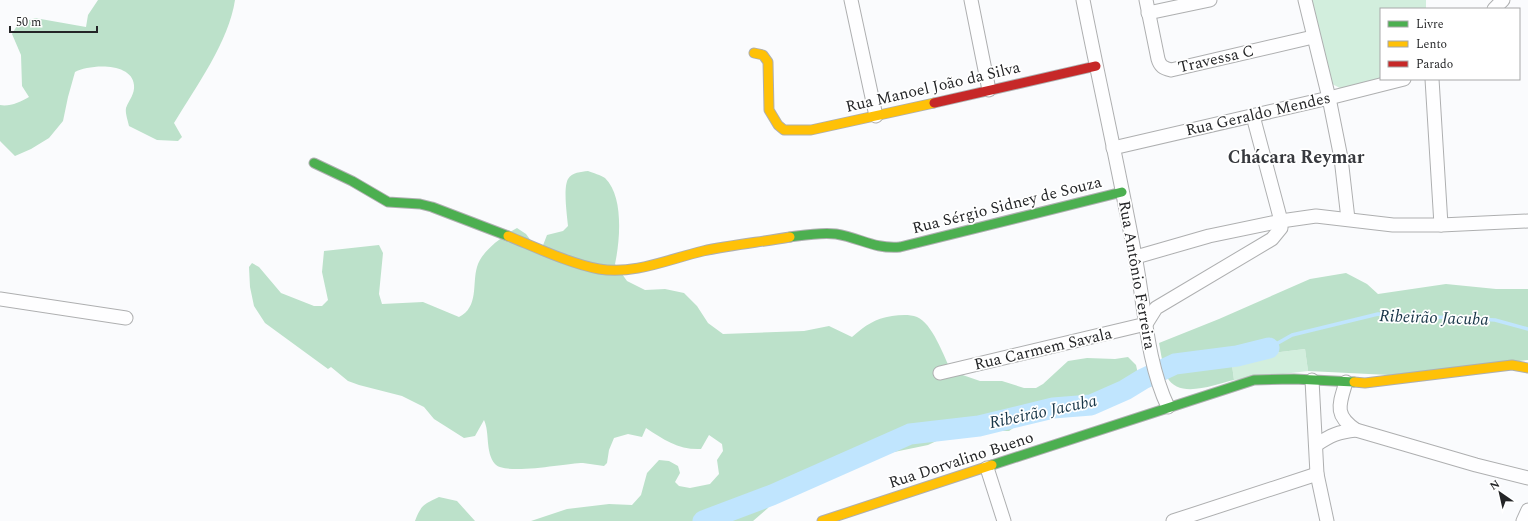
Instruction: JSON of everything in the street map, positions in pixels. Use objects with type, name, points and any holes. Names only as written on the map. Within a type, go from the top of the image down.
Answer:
[{"type":"street","points":[[851,0],[876,116]]},
{"type":"street","points":[[971,0],[989,90]]},
{"type":"street","name":"Rua Antônio Ferreira","points":[[1083,0],[1136,257],[1150,346],[1157,379],[1168,407]]},
{"type":"street","name":"Travessa C","points":[[1146,0],[1159,63],[1162,67],[1171,70],[1313,37]]},
{"type":"street","points":[[1148,13],[1210,0]]},
{"type":"street","points":[[1305,0],[1329,98],[1341,158],[1348,220]]},
{"type":"street","points":[[1495,8],[1503,0]]},
{"type":"street","name":"Rua Manoel João da Silva","points":[[754,53],[763,55],[768,62],[769,110],[778,125],[784,130],[791,131],[811,130],[1096,66]]},
{"type":"street","name":"Rua Geraldo Mendes","points":[[1113,148],[1400,80]]},
{"type":"street","points":[[1432,80],[1441,225]]},
{"type":"street","points":[[1146,324],[1156,308],[1272,239],[1281,228],[1281,221],[1253,116]]},
{"type":"street","name":"Rua Sérgio Sidney de Souza","points":[[314,163],[352,181],[388,202],[420,204],[432,207],[583,265],[600,269],[620,270],[643,267],[704,251],[817,233],[837,234],[886,248],[900,247],[1122,192]]},
{"type":"street","points":[[1136,257],[1209,236],[1281,221],[1316,216],[1393,224],[1441,225],[1528,221]]},
{"type":"street","points":[[0,299],[126,318]]},
{"type":"street","name":"Rua Carmem Savala","points":[[940,373],[1146,324]]},
{"type":"street","name":"Rua Dorvalino Bueno","points":[[822,521],[1254,380],[1312,380],[1365,383],[1512,365],[1528,368]]},
{"type":"street","points":[[1312,380],[1317,474],[1328,521]]},
{"type":"street","points":[[1346,382],[1339,409],[1341,417],[1346,424],[1356,430],[1476,465],[1528,478]]},
{"type":"street","points":[[1316,445],[1338,432],[1356,430]]},
{"type":"street","points":[[987,468],[1004,521]]},
{"type":"street","points":[[1173,521],[1317,474]]},
{"type":"street","points":[[1523,521],[1528,510]]},
{"type":"green space","points":[[98,0],[235,0],[232,16],[219,47],[174,123],[182,137],[178,141],[157,140],[129,126],[126,108],[134,91],[132,78],[126,72],[118,69],[109,67],[90,67],[75,72],[63,121],[49,138],[31,149],[15,156],[0,141],[0,105],[15,104],[29,97],[22,86],[21,55],[12,34],[18,24],[35,18],[86,27],[88,15]]},
{"type":"green space","points":[[1309,0],[1426,0],[1426,8],[1380,8],[1380,79],[1342,89],[1330,83]]},
{"type":"green space","points":[[588,171],[605,178],[611,186],[615,196],[618,207],[619,231],[615,264],[627,281],[645,290],[665,289],[684,293],[697,306],[708,323],[723,334],[804,331],[829,326],[852,337],[875,321],[886,317],[908,315],[917,317],[928,326],[933,333],[951,371],[980,381],[1002,381],[1024,388],[1036,388],[1043,384],[1068,361],[1087,358],[1115,359],[1128,357],[1136,365],[1138,374],[1134,381],[1123,387],[1083,400],[1061,402],[1042,408],[1009,431],[1003,431],[984,425],[973,427],[969,433],[970,435],[947,436],[928,445],[870,457],[847,460],[814,473],[771,502],[768,508],[753,521],[531,521],[567,509],[609,504],[632,505],[641,495],[647,473],[659,460],[669,461],[678,466],[680,473],[675,482],[679,486],[690,488],[710,484],[719,474],[717,460],[723,451],[722,444],[709,435],[701,449],[686,448],[666,440],[646,428],[642,437],[628,434],[614,438],[609,450],[607,463],[604,466],[583,463],[523,469],[501,467],[495,464],[490,454],[484,420],[475,436],[464,438],[434,419],[424,407],[402,396],[348,381],[331,367],[328,369],[265,323],[254,306],[250,287],[249,267],[252,263],[259,267],[281,293],[314,306],[322,306],[328,300],[322,272],[324,251],[379,245],[383,253],[379,294],[382,304],[423,302],[459,317],[470,307],[474,295],[477,267],[488,249],[517,228],[526,234],[540,253],[547,235],[563,231],[568,226],[566,189],[568,179],[574,174]]},
{"type":"green space","points":[[1346,273],[1367,284],[1378,294],[1446,284],[1496,289],[1528,289],[1528,360],[1389,375],[1308,371],[1305,349],[1231,358],[1234,380],[1208,387],[1198,389],[1180,388],[1173,384],[1167,377],[1159,343],[1219,319],[1310,279]]},
{"type":"green space","points":[[1305,349],[1308,371],[1234,380],[1231,358]]},
{"type":"green space","points":[[439,497],[457,501],[475,521],[415,521],[421,508],[430,501]]},
{"type":"waterway","name":"Ribeirão Jacuba","points":[[1269,348],[1292,335],[1378,314],[1495,320],[1528,329]]},
{"type":"waterway","name":"Ribeirão Jacuba","points":[[703,521],[772,495],[910,434],[979,426],[1053,408],[1091,405],[1125,390],[1143,379],[1175,364],[1237,356],[1269,348]]},
{"type":"traffic: fast","points":[[314,163],[352,181],[388,202],[420,204],[432,207],[508,236]]},
{"type":"traffic: fast","points":[[790,237],[830,233],[874,245],[900,247],[1122,192]]},
{"type":"traffic: fast","points":[[992,465],[1254,380],[1294,379],[1354,382]]},
{"type":"traffic: slow","points":[[754,53],[763,55],[768,62],[769,110],[778,125],[784,130],[811,130],[934,103]]},
{"type":"traffic: slow","points":[[508,236],[553,255],[588,267],[612,270],[638,268],[703,251],[790,237]]},
{"type":"traffic: slow","points":[[1354,382],[1365,383],[1512,365],[1528,368]]},
{"type":"traffic: slow","points":[[822,521],[992,465]]},
{"type":"traffic: jam","points":[[934,103],[1096,66]]},
{"type":"district","name":"Chácara Reymar","points":[[1296,157]]}]
